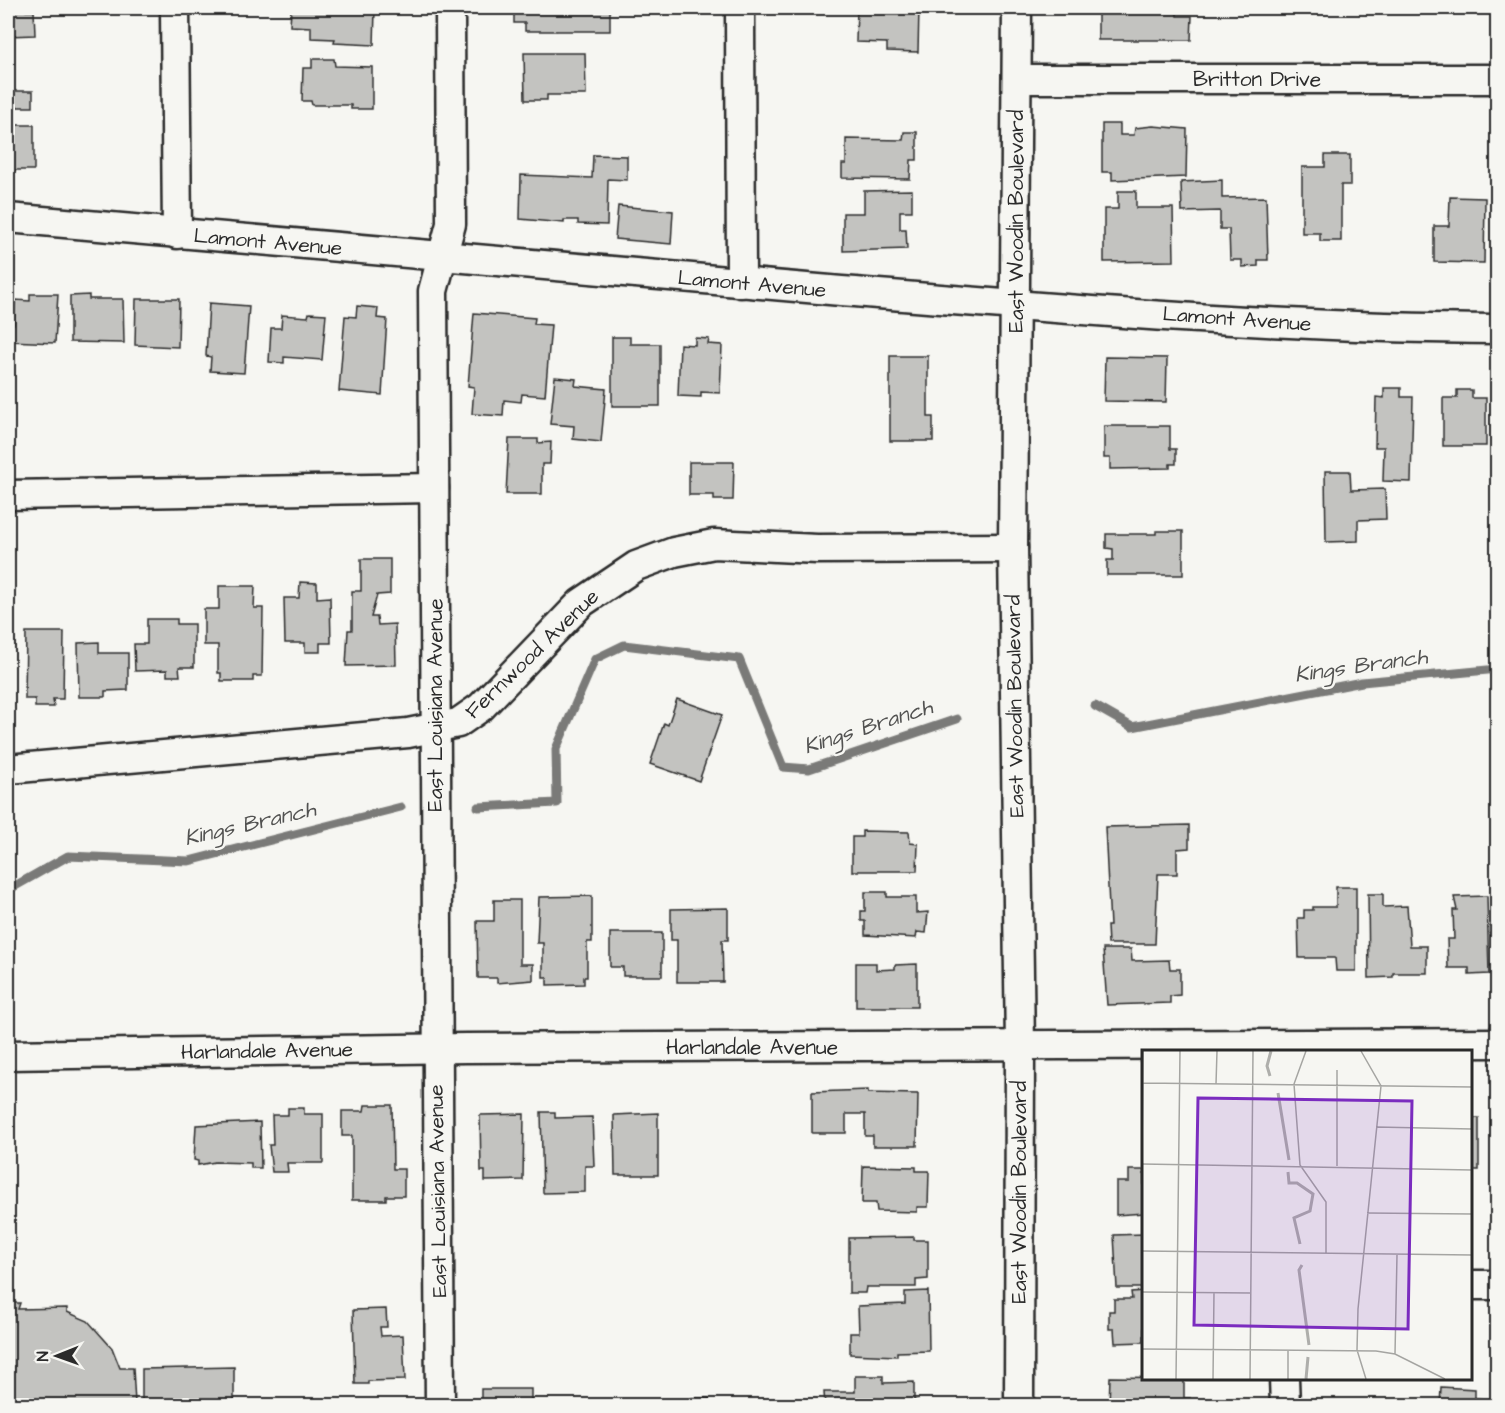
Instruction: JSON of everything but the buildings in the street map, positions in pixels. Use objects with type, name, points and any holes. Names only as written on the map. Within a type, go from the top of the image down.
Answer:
[{"type":"street","points":[[176,8],[177,234]]},
{"type":"street","name":"East Louisiana Avenue","points":[[440,1406],[433,291],[451,224],[450,8]]},
{"type":"street","points":[[740,8],[741,283]]},
{"type":"street","name":"East Woodin Boulevard","points":[[1017,8],[1013,548],[1020,1047],[1019,1406]]},
{"type":"street","name":"Britton Drive","points":[[1017,79],[1497,79]]},
{"type":"street","name":"Lamont Avenue","points":[[8,218],[441,258],[1016,305],[1379,328],[1497,329]]},
{"type":"street","points":[[8,495],[434,488]]},
{"type":"street","name":"Fernwood Avenue","points":[[8,769],[434,730],[458,723],[481,707],[581,603],[610,581],[636,566],[674,552],[714,544],[816,549],[1013,548]]},
{"type":"street","name":"Harlandale Avenue","points":[[8,1054],[436,1048],[1285,1048],[1497,1043]]},
{"type":"street","points":[[1472,1285],[1497,1285]]},
{"type":"street","points":[[1284,1380],[1285,1406]]},
{"type":"waterway","name":"Kings Branch","points":[[478,807],[557,803],[556,749],[595,659],[624,645],[739,659],[783,767],[809,769],[957,719]]},
{"type":"waterway","name":"Kings Branch","points":[[1095,706],[1132,727],[1362,682],[1498,669]]},
{"type":"waterway","name":"Kings Branch","points":[[8,890],[68,856],[189,861],[401,807]]}]
